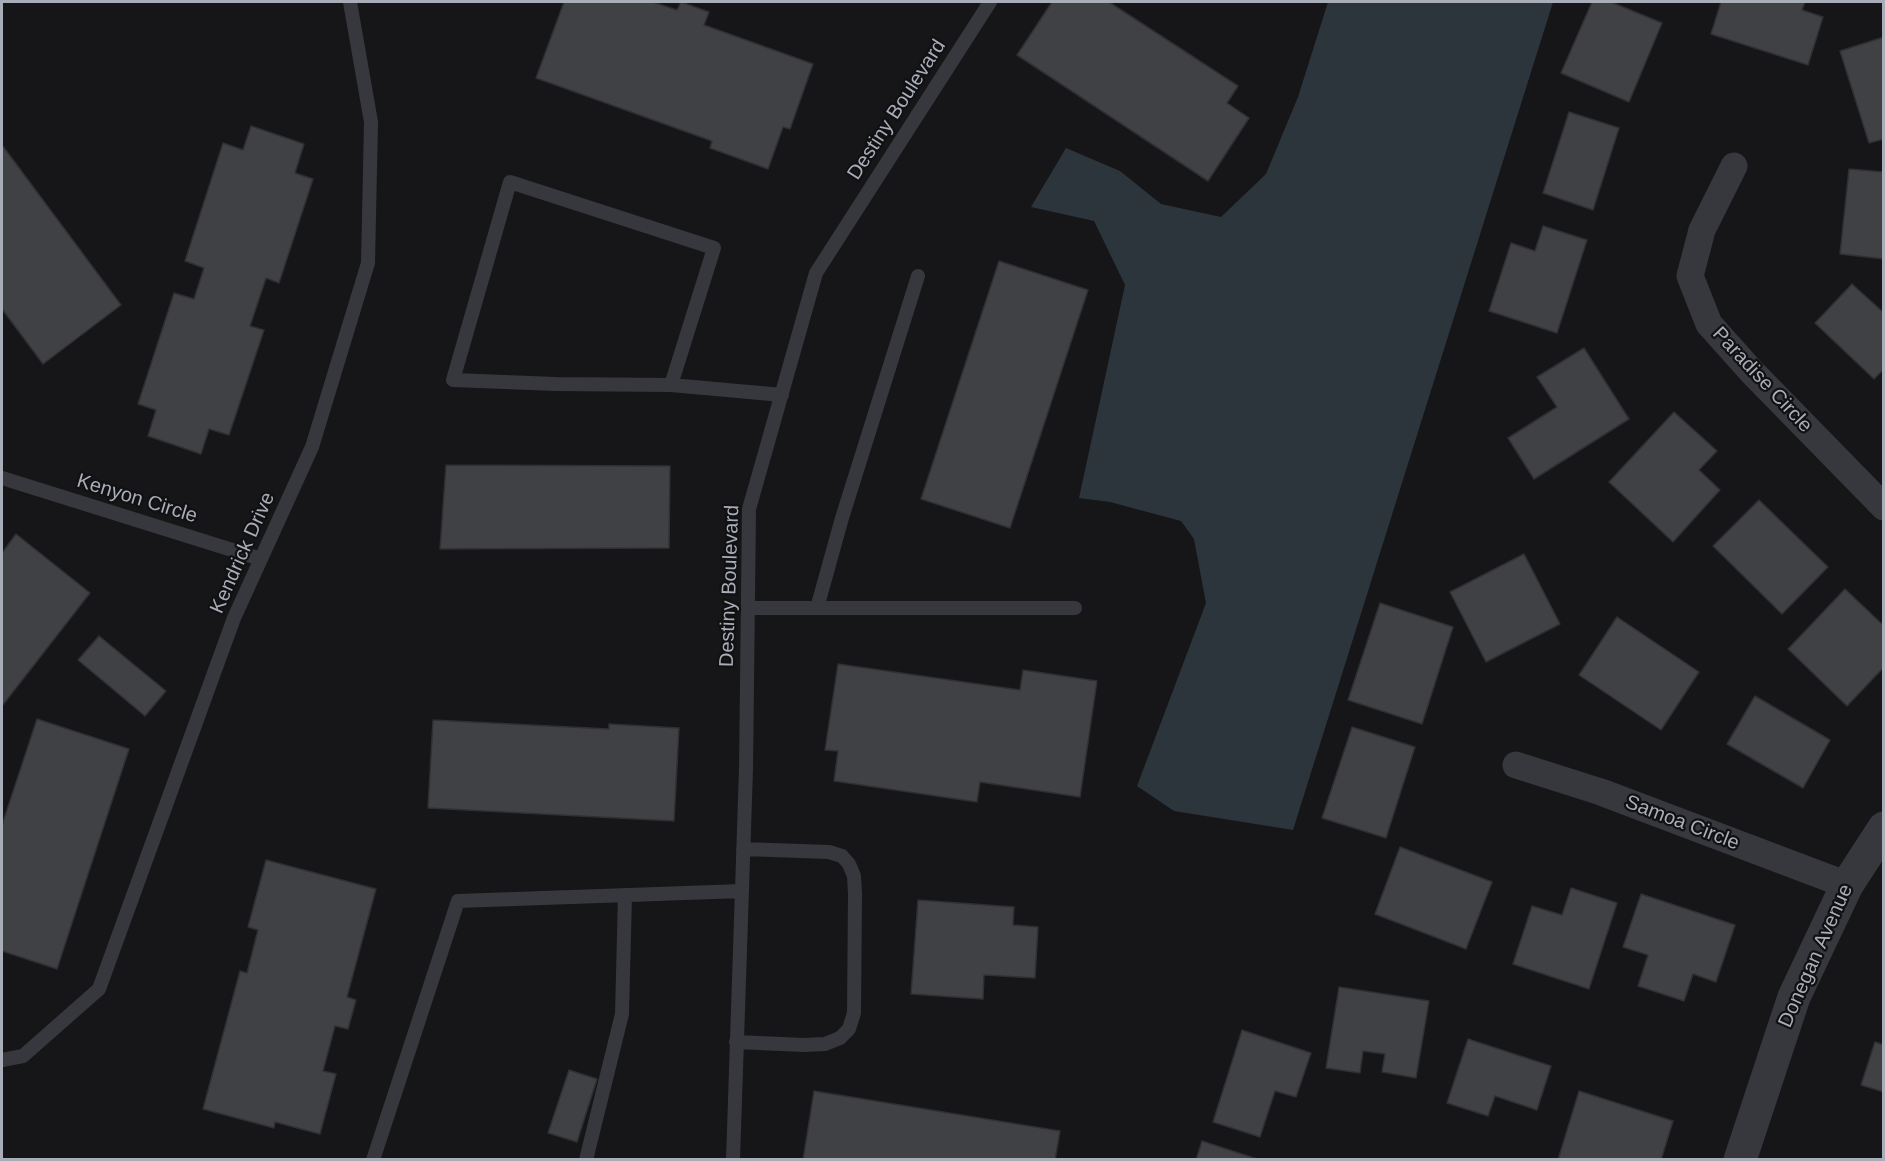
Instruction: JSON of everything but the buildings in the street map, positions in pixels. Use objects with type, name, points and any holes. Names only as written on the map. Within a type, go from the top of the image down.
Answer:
[{"type":"street","name":"Paradise Circle","points":[[1734,166],[1702,230],[1690,276],[1709,324],[1752,372],[1884,507]]},
{"type":"street","name":"Samoa Circle","points":[[1516,765],[1601,792],[1847,885]]},
{"type":"street","name":"Donegan Avenue","points":[[1740,1160],[1794,997],[1847,885],[1884,828]]},
{"type":"lane","name":"Kendrick Drive","points":[[2,1060],[23,1056],[99,988],[230,629],[312,447],[368,263],[371,122],[350,2]]},
{"type":"lane","name":"Destiny Boulevard","points":[[733,1160],[742,891],[749,509],[816,273],[990,2]]},
{"type":"lane","points":[[671,385],[714,248],[510,182],[453,380],[671,385],[782,395]]},
{"type":"lane","points":[[817,608],[842,518],[918,276]]},
{"type":"lane","name":"Kenyon Circle","points":[[2,478],[261,559]]},
{"type":"lane","points":[[748,608],[1075,608]]},
{"type":"lane","points":[[736,1042],[825,1044],[840,1038],[849,1029],[854,1013],[855,894],[854,876],[849,864],[842,856],[829,852],[743,849]]},
{"type":"lane","points":[[373,1160],[459,901],[742,891]]},
{"type":"lane","points":[[586,1160],[622,1014],[625,895]]},
{"type":"shaded area","points":[[1328,2],[1553,2],[1293,830],[1174,811],[1137,786],[1206,603],[1194,539],[1181,521],[1110,502],[1079,498],[1125,285],[1094,221],[1031,207],[1066,148],[1120,171],[1161,204],[1221,217],[1266,174],[1298,97]]}]
